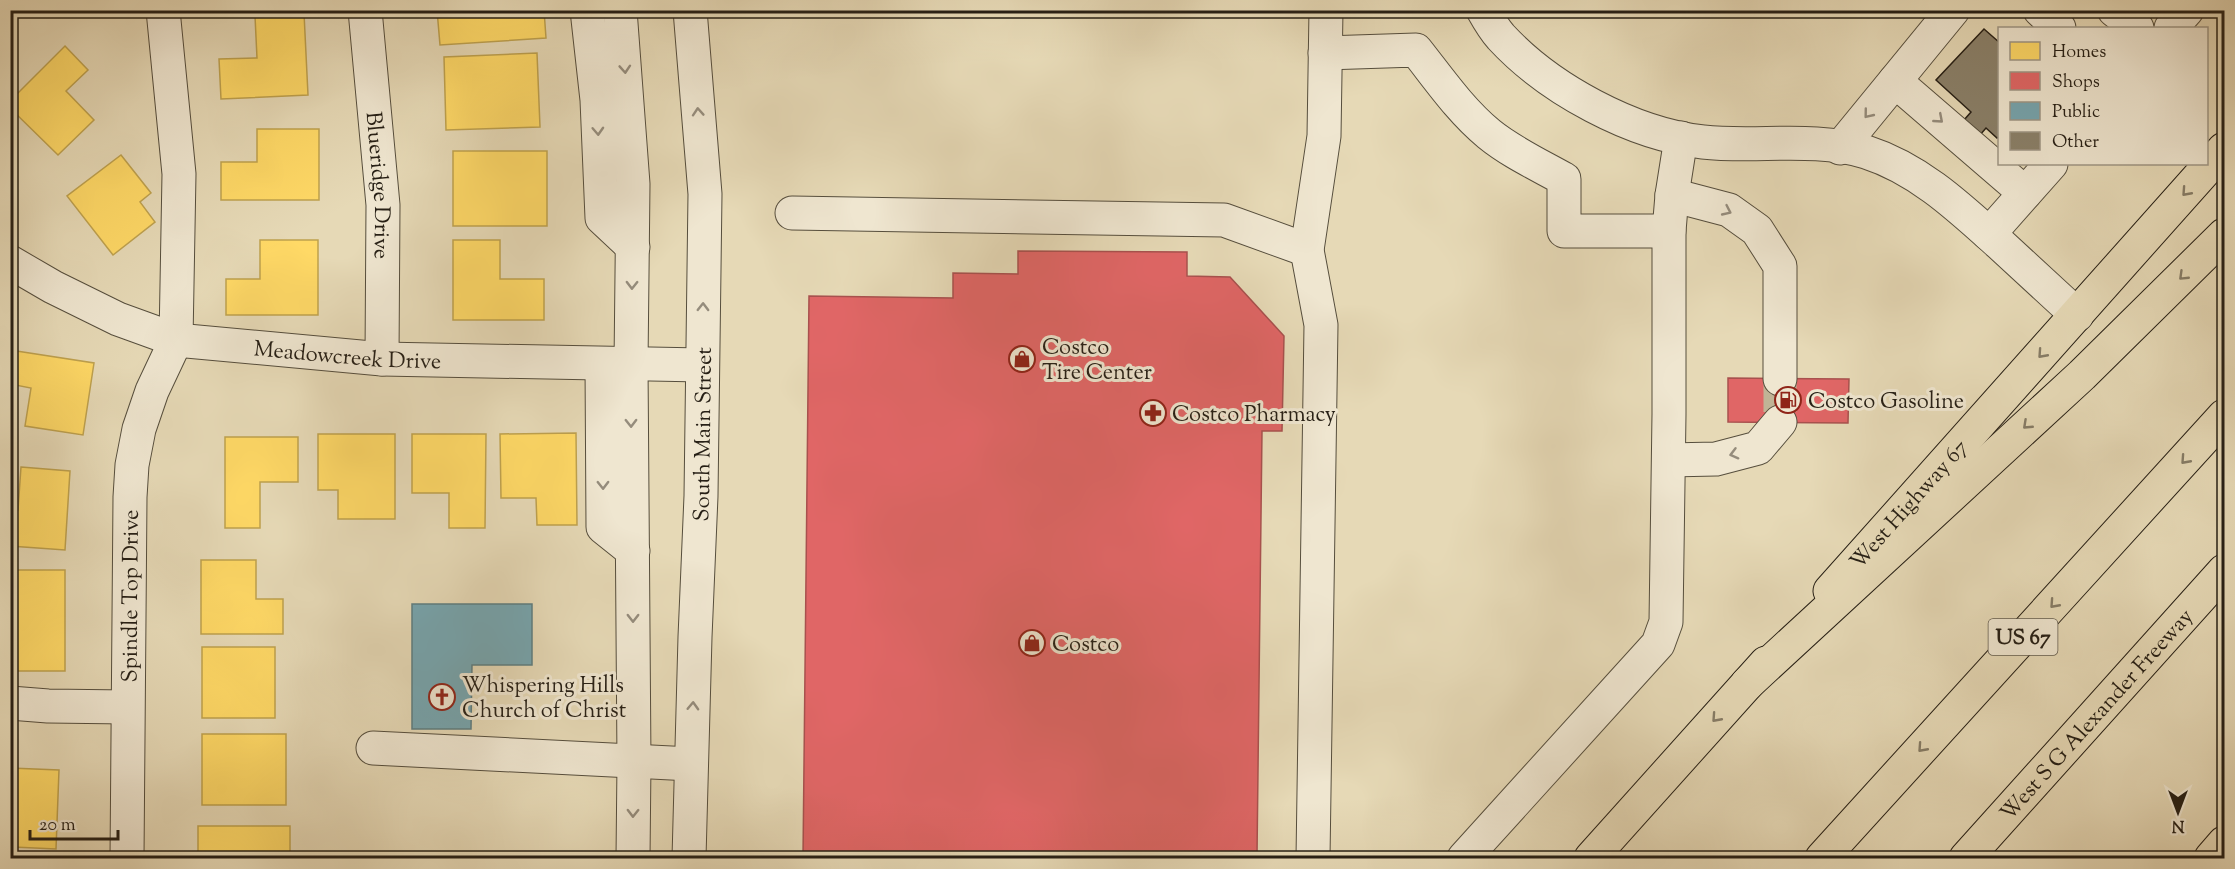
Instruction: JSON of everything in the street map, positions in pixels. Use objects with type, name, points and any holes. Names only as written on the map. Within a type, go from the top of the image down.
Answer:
[{"type":"main road","name":"West Highway 67","points":[[1591,858],[2224,149]]},
{"type":"main road","points":[[1747,684],[2082,375],[2224,235]]},
{"type":"main road","name":"US 67","points":[[1822,858],[2224,416]]},
{"type":"main road","name":"West S G Alexander Freeway","points":[[1966,858],[2224,572]]},
{"type":"main road","points":[[2211,858],[2224,843]]},
{"type":"street","points":[[163,10],[179,174],[176,340]]},
{"type":"street","name":"Blueridge Drive","points":[[365,10],[384,205],[382,359]]},
{"type":"street","points":[[587,10],[597,100],[602,219],[633,247]]},
{"type":"street","points":[[620,10],[633,184],[633,247],[616,364],[633,551],[633,858]]},
{"type":"street","name":"South Main Street","points":[[689,858],[701,496],[705,194],[690,10]]},
{"type":"street","points":[[1313,858],[1321,326],[1306,250],[1324,136],[1326,10]]},
{"type":"street","points":[[1483,10],[1500,36],[1548,79],[1595,106],[1648,131],[1703,142],[1814,144],[1840,148],[1865,152],[1913,172],[1958,205],[2077,315]]},
{"type":"street","points":[[1840,148],[1953,10]]},
{"type":"street","points":[[2040,10],[2058,27]]},
{"type":"street","points":[[2114,10],[2136,27]]},
{"type":"street","points":[[2172,27],[2187,10]]},
{"type":"street","points":[[1325,53],[1416,50],[1458,103],[1489,134],[1564,178],[1564,231],[1670,231]]},
{"type":"street","points":[[1895,81],[2025,193]]},
{"type":"street","points":[[1464,858],[1658,644],[1666,622],[1670,231],[1672,195],[1681,138]]},
{"type":"street","points":[[1989,234],[2050,165]]},
{"type":"street","points":[[1672,195],[1729,210],[1757,230],[1780,266],[1780,379]]},
{"type":"street","points":[[792,213],[1224,220],[1306,250]]},
{"type":"street","name":"Meadowcreek Drive","points":[[10,262],[53,288],[118,319],[176,340],[382,359],[702,365]]},
{"type":"street","name":"Spindle Top Drive","points":[[127,858],[127,707],[132,465],[152,390],[176,340]]},
{"type":"street","points":[[1669,460],[1716,459],[1758,448],[1780,422]]},
{"type":"street","points":[[10,703],[127,707]]},
{"type":"street","points":[[373,748],[691,764]]},
{"type":"building: Homes","points":[[437,10],[544,10],[546,38],[440,45]]},
{"type":"building: Homes","points":[[304,13],[308,95],[221,99],[219,59],[257,58],[255,16]]},
{"type":"building: Homes","points":[[65,46],[88,70],[66,91],[94,120],[58,155],[10,108],[10,101]]},
{"type":"building: Homes","points":[[537,53],[540,127],[446,130],[444,57]]},
{"type":"building: Homes","points":[[257,129],[319,129],[319,200],[221,200],[221,162],[257,162]]},
{"type":"building: Homes","points":[[453,151],[547,151],[547,226],[453,226]]},
{"type":"building: Homes","points":[[121,155],[151,193],[140,202],[155,222],[113,255],[67,196]]},
{"type":"building: Homes","points":[[260,240],[318,240],[318,315],[226,315],[226,279],[260,279]]},
{"type":"building: Homes","points":[[453,240],[500,240],[500,279],[544,279],[544,320],[453,320]]},
{"type":"building: Homes","points":[[10,350],[94,363],[83,435],[25,426],[31,388],[10,384]]},
{"type":"building: Homes","points":[[576,433],[577,525],[537,525],[536,498],[501,498],[500,434]]},
{"type":"building: Homes","points":[[318,434],[395,434],[395,519],[338,519],[338,490],[318,490]]},
{"type":"building: Homes","points":[[412,434],[486,434],[485,528],[449,528],[449,493],[412,493]]},
{"type":"building: Homes","points":[[225,437],[298,437],[298,482],[260,482],[260,528],[225,528]]},
{"type":"building: Homes","points":[[21,467],[70,471],[65,550],[10,546],[10,509],[18,510]]},
{"type":"building: Homes","points":[[201,560],[256,560],[256,599],[283,599],[283,634],[201,634]]},
{"type":"building: Homes","points":[[10,570],[65,570],[65,671],[10,671]]},
{"type":"building: Homes","points":[[202,647],[275,647],[275,718],[202,718]]},
{"type":"building: Homes","points":[[202,734],[286,734],[286,805],[202,805]]},
{"type":"building: Homes","points":[[10,768],[59,770],[56,849],[13,847],[14,807],[10,807]]},
{"type":"building: Homes","points":[[198,826],[290,826],[290,858],[198,858]]},
{"type":"building: Shops","name":"Costco","points":[[1018,251],[1187,252],[1187,276],[1230,277],[1284,336],[1282,431],[1262,431],[1257,855],[1142,854],[1142,858],[803,858],[809,296],[953,298],[953,273],[1018,274]]},
{"type":"building: Shops","name":"Costco Gasoline","points":[[1728,378],[1849,379],[1848,423],[1728,422]]},
{"type":"building: Public","name":"Whispering Hills Church of Christ","points":[[412,604],[532,604],[532,665],[472,665],[471,729],[412,729]]},
{"type":"building: Other","points":[[1984,29],[1998,41],[1998,137],[1986,128],[1973,143],[1957,128],[1971,112],[1936,80]]},
{"type":"tunnel","points":[[1780,379],[1780,422]]},
{"type":"place","name":"Costco Tire Center","points":[[1022,359]]},
{"type":"place","name":"Costco Gasoline","points":[[1788,400]]},
{"type":"place","name":"Costco Pharmacy","points":[[1153,413]]},
{"type":"place","name":"Costco","points":[[1032,643]]},
{"type":"place","name":"Whispering Hills Church of Christ","points":[[442,697]]}]
